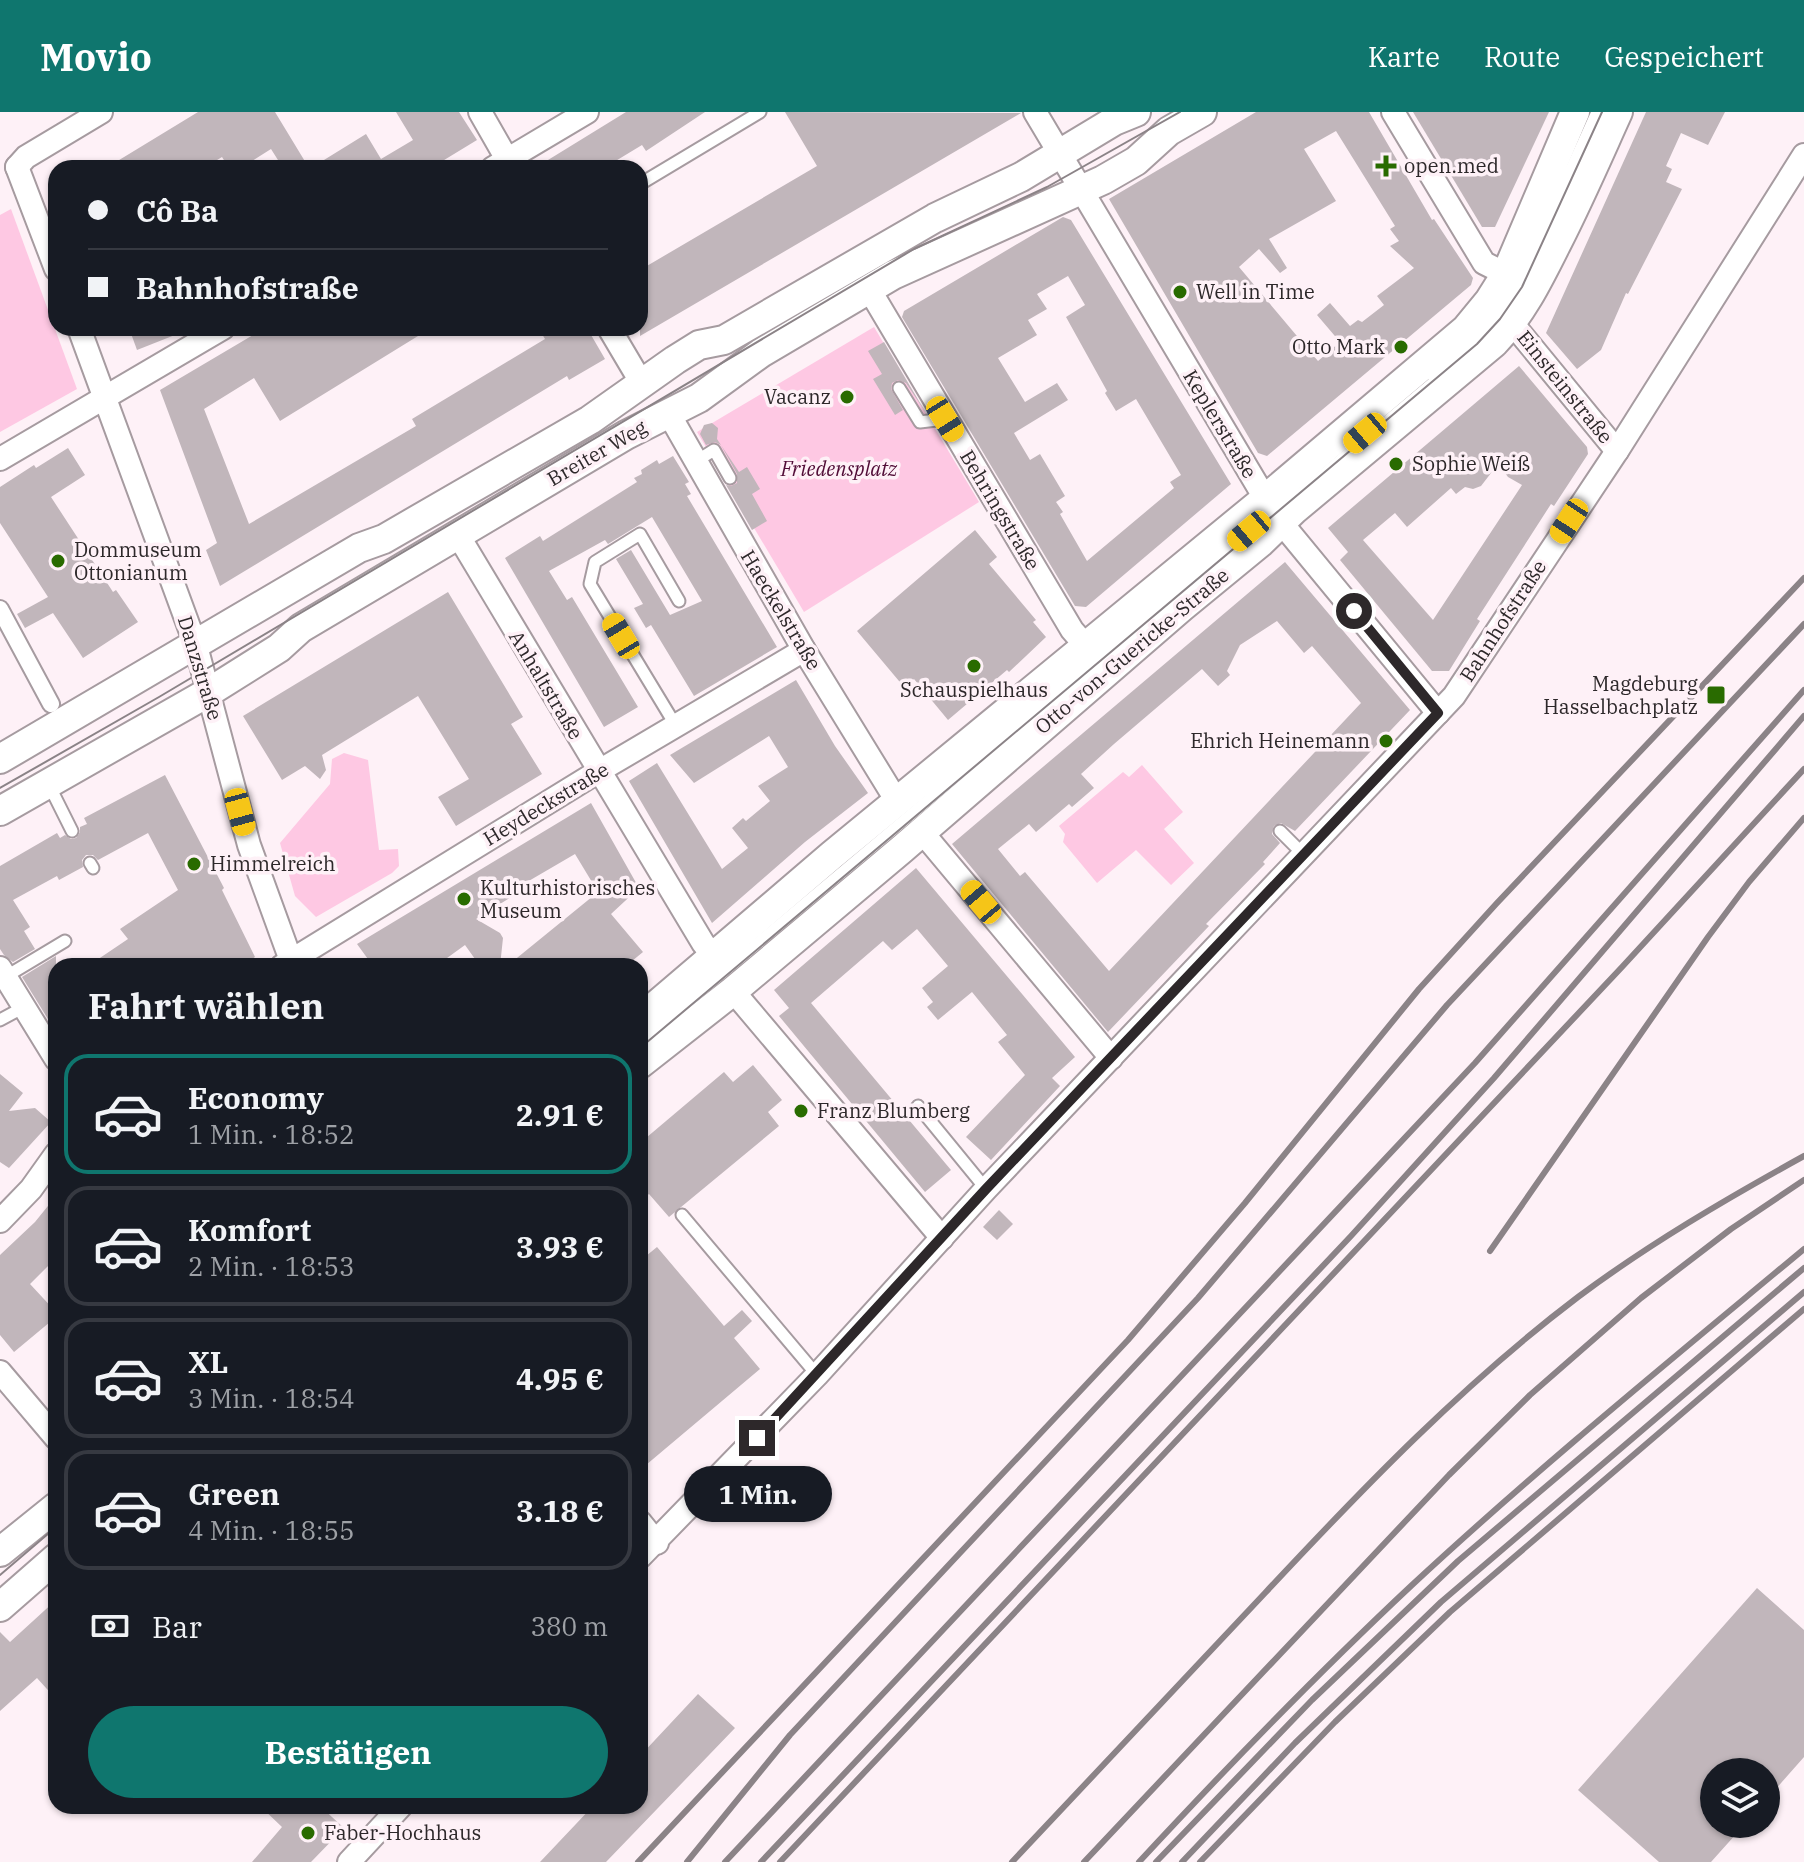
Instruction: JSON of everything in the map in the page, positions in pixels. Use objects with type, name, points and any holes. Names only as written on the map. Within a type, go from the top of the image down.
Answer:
[{"type":"street","points":[[48,251],[9,162],[26,157],[101,112]]},
{"type":"street","points":[[480,112],[502,160]]},
{"type":"street","points":[[512,160],[587,112]]},
{"type":"street","name":"Keplerstraße","points":[[1035,112],[1276,509],[1438,713]]},
{"type":"street","name":"Breiter Weg","points":[[0,759],[359,548],[384,539],[577,427],[699,345],[724,340],[887,244],[1021,177],[1114,121],[1136,112]]},
{"type":"street","name":"Breiter Weg","points":[[0,811],[209,692],[279,648],[301,628],[626,435],[699,398],[752,359],[869,289],[1136,161],[1169,131],[1202,112]]},
{"type":"street","points":[[1393,112],[1484,263],[1515,273]]},
{"type":"street","name":"Otto-von-Guericke-Straße","points":[[648,1058],[733,991],[922,832],[1276,509],[1458,337],[1515,273],[1575,112]]},
{"type":"street","name":"Otto-von-Guericke-Straße","points":[[648,1012],[876,818],[1086,646],[1276,509],[1508,328],[1534,288],[1618,112]]},
{"type":"street","name":"Bahnhofstraße","points":[[648,1550],[817,1375],[986,1189],[1454,696],[1617,451],[1804,155]]},
{"type":"street","name":"Behringstraße","points":[[869,289],[1072,630],[1086,646]]},
{"type":"street","name":"Einsteinstraße","points":[[1508,328],[1617,451]]},
{"type":"street","name":"Danzstraße","points":[[82,336],[196,646],[249,845],[286,958]]},
{"type":"street","points":[[0,459],[209,336]]},
{"type":"street","points":[[614,336],[641,382]]},
{"type":"street","name":"Haeckelstraße","points":[[669,414],[804,650],[898,803]]},
{"type":"street","name":"Anhaltstraße","points":[[458,535],[713,956]]},
{"type":"street","points":[[0,609],[51,704]]},
{"type":"street","name":"Heydeckstraße","points":[[298,958],[599,771],[804,650]]},
{"type":"street","points":[[922,832],[1111,1058]]},
{"type":"street","points":[[3,972],[48,1046]]},
{"type":"street","points":[[733,991],[942,1238]]},
{"type":"street","points":[[1,1219],[31,1189],[48,1165]]},
{"type":"street","points":[[0,1372],[48,1429]]},
{"type":"street","points":[[0,1552],[48,1513]]},
{"type":"street","points":[[0,1607],[48,1565]]},
{"type":"street","points":[[349,1862],[394,1814]]},
{"type":"lane","points":[[648,179],[760,112]]},
{"type":"lane","points":[[1422,385],[1491,324],[1597,112]]},
{"type":"lane","points":[[1508,328],[1515,273]]},
{"type":"lane","points":[[899,388],[920,422],[945,419]]},
{"type":"lane","points":[[695,462],[714,450],[730,478]]},
{"type":"lane","points":[[648,1035],[1276,509]]},
{"type":"lane","points":[[676,726],[590,584],[595,562],[640,534],[679,601]]},
{"type":"lane","points":[[49,784],[72,831]]},
{"type":"lane","points":[[1280,831],[1305,855]]},
{"type":"lane","points":[[3,972],[65,941]]},
{"type":"lane","points":[[0,1020],[24,1007]]},
{"type":"lane","points":[[918,1106],[986,1189]]},
{"type":"lane","points":[[682,1215],[817,1375]]},
{"type":"green space","points":[[11,209],[48,310],[48,336],[58,336],[77,389],[0,432],[0,215]]},
{"type":"green space","name":"Friedensplatz","points":[[874,327],[979,502],[804,612],[697,432]]},
{"type":"green space","points":[[344,753],[368,760],[379,850],[398,849],[399,866],[316,917],[295,896],[280,843],[330,784],[332,759]]},
{"type":"green space","points":[[1142,765],[1183,812],[1164,829],[1194,863],[1171,885],[1136,850],[1097,883],[1063,842],[1065,834],[1059,826],[1123,772],[1129,777]]},
{"type":"building","points":[[198,112],[275,112],[304,160],[278,160],[271,149],[254,160],[224,160],[222,157],[217,160],[119,160]]},
{"type":"building","points":[[396,112],[459,112],[477,140],[444,160],[324,160],[366,134],[381,159],[413,140]]},
{"type":"building","points":[[626,112],[705,112],[646,151],[642,145],[617,160],[548,160]]},
{"type":"building","points":[[785,112],[1021,113],[648,331],[648,265],[817,166]]},
{"type":"building","points":[[1256,112],[1369,112],[1432,220],[1473,278],[1471,285],[1267,456],[1258,453],[1109,199]],"holes":[[[1336,131],[1395,226],[1390,229],[1399,241],[1390,246],[1414,268],[1377,296],[1384,305],[1362,322],[1358,320],[1350,326],[1330,303],[1317,315],[1340,342],[1318,361],[1239,267],[1259,249],[1280,273],[1287,268],[1269,239],[1336,201],[1304,149]]]},
{"type":"building","points":[[1413,112],[1549,112],[1495,227],[1482,227]]},
{"type":"building","points":[[1646,112],[1725,112],[1708,145],[1681,133],[1666,166],[1672,169],[1666,182],[1682,189],[1626,293],[1601,350],[1577,369],[1546,333]]},
{"type":"building","points":[[1063,217],[1071,220],[1231,484],[1086,607],[1075,606],[902,317],[904,311]],"holes":[[[1068,276],[1085,305],[1066,317],[1107,391],[1105,393],[1116,411],[1136,399],[1181,475],[1170,482],[1174,488],[1087,561],[1060,514],[1063,512],[1056,502],[1065,496],[1040,454],[1030,460],[1014,433],[1068,400],[1057,383],[1025,402],[998,358],[1037,335],[1028,320],[1047,309],[1037,294]]]},
{"type":"building","points":[[132,336],[172,336],[137,350]]},
{"type":"building","points":[[251,336],[418,336],[280,421],[254,378],[204,409],[249,524],[416,426],[412,419],[545,339],[543,336],[592,336],[605,359],[569,380],[567,376],[220,586],[206,550],[217,543],[160,390]]},
{"type":"building","points":[[884,342],[926,413],[906,383],[898,380],[892,383],[891,389],[903,410],[895,415],[873,379],[882,374],[868,351]]},
{"type":"building","points":[[1519,366],[1587,447],[1588,454],[1554,506],[1551,504],[1477,619],[1480,621],[1449,671],[1432,671],[1340,560],[1348,552],[1328,528]],"holes":[[[1498,464],[1508,477],[1522,485],[1433,620],[1363,540],[1395,513],[1407,527],[1451,488],[1456,494],[1465,487],[1473,489],[1481,486]]]},
{"type":"building","points":[[712,423],[718,428],[717,439],[721,445],[715,442],[706,445],[700,434],[704,425]]},
{"type":"building","points":[[721,445],[739,472],[747,467],[760,489],[752,494],[767,521],[752,530],[726,485],[737,483],[737,474]]},
{"type":"building","name":"Dommuseum Ottonianum","points":[[68,448],[85,475],[51,497],[113,592],[116,590],[138,622],[83,658],[53,613],[25,628],[17,614],[48,597],[0,523],[0,487]]},
{"type":"building","points":[[673,456],[689,482],[685,484],[691,494],[687,496],[777,647],[694,696],[651,625],[646,628],[634,608],[643,604],[616,559],[631,550],[670,615],[702,601],[652,517],[608,544],[605,540],[549,571],[567,600],[572,597],[638,707],[604,727],[505,558],[540,536],[543,541],[637,482],[634,478],[642,474],[641,470],[657,460],[659,464]]},
{"type":"building","points":[[975,530],[997,557],[989,564],[1036,620],[1033,622],[1046,637],[1009,672],[1007,670],[948,720],[914,679],[904,687],[857,631]]},
{"type":"building","points":[[1285,562],[1410,710],[1295,831],[1281,823],[1274,826],[1272,834],[1280,843],[1263,862],[1265,864],[1108,1032],[952,844]],"holes":[[[1277,621],[1304,653],[1312,646],[1361,703],[1109,971],[1025,872],[1020,876],[998,849],[1029,824],[1036,832],[1094,788],[1081,774],[1202,669],[1218,686],[1230,675],[1227,671],[1240,645]]]},
{"type":"building","points":[[448,592],[523,717],[511,724],[542,774],[456,826],[438,797],[469,779],[418,696],[322,755],[326,770],[320,779],[305,766],[282,780],[243,716]]},
{"type":"building","points":[[796,680],[835,746],[868,793],[805,842],[712,923],[629,781],[657,763],[722,869],[748,848],[732,828],[743,818],[746,821],[770,801],[758,786],[788,767],[769,736],[694,783],[670,755]]},
{"type":"building","points":[[165,775],[224,888],[222,890],[255,957],[100,958],[128,939],[120,929],[178,890],[148,833],[98,860],[93,855],[86,855],[82,860],[83,867],[59,880],[57,876],[13,900],[30,927],[24,931],[35,949],[13,962],[4,955],[0,949],[0,866],[57,833],[60,838],[65,835],[76,838],[80,827],[87,824],[84,818]]},
{"type":"building","points":[[591,803],[639,888],[611,914],[643,952],[636,958],[517,958],[598,892],[575,854],[527,882],[529,886],[476,919],[500,933],[503,938],[501,958],[474,958],[465,945],[447,958],[367,958],[357,944]]},
{"type":"building","points":[[916,868],[1075,1057],[1052,1078],[1060,1086],[991,1160],[966,1137],[1025,1075],[998,1042],[1007,1035],[972,992],[938,1020],[927,1007],[933,1002],[922,988],[948,966],[917,929],[892,950],[883,941],[811,1003],[951,1170],[925,1192],[779,1016],[789,1008],[774,990]]},
{"type":"building","points":[[48,961],[48,1019],[22,977]]},
{"type":"building","points":[[753,1065],[782,1100],[768,1112],[779,1126],[669,1217],[648,1195],[648,1136],[724,1072],[733,1082]]},
{"type":"building","points":[[0,1074],[23,1093],[9,1111],[35,1108],[48,1119],[48,1125],[9,1168],[0,1162]]},
{"type":"building","points":[[48,1206],[48,1266],[30,1284],[48,1303],[48,1324],[14,1352],[0,1335],[0,1255]]},
{"type":"building","points":[[999,1210],[1013,1224],[997,1240],[983,1227]]},
{"type":"building","points":[[657,1247],[724,1326],[742,1310],[752,1321],[734,1338],[760,1369],[648,1463],[648,1254]]},
{"type":"building","points":[[1757,1588],[1804,1630],[1804,1757],[1780,1784],[1780,1758],[1700,1758],[1700,1838],[1732,1838],[1711,1862],[1659,1862],[1578,1790]]},
{"type":"building","points":[[48,1607],[48,1690],[37,1678],[0,1711],[0,1632],[10,1642]]},
{"type":"building","points":[[698,1694],[735,1728],[606,1862],[540,1862],[585,1814],[648,1814],[648,1747]]},
{"type":"building","name":"Faber-Hochhaus","points":[[268,1814],[329,1814],[344,1828],[311,1862],[252,1862],[282,1827]]},
{"type":"tram line","points":[[0,788],[914,249],[1047,187],[1180,112]]},
{"type":"tram line","points":[[648,1041],[1477,344],[1500,319],[1522,287],[1602,112]]},
{"type":"tram line","points":[[0,1575],[48,1534]]},
{"type":"railway","points":[[638,1862],[1128,1340],[1245,1203],[1419,989],[1804,578]]},
{"type":"railway","points":[[687,1862],[790,1735],[1198,1298],[1447,1005],[1804,624]]},
{"type":"railway","points":[[725,1862],[1475,1063],[1804,690]]},
{"type":"railway","points":[[761,1862],[1351,1236],[1494,1078],[1804,716]]},
{"type":"railway","points":[[780,1862],[1622,967],[1804,769]]},
{"type":"railway","points":[[1490,1251],[1708,937],[1749,882],[1804,818]]},
{"type":"railway","points":[[1012,1862],[1339,1515],[1415,1438],[1494,1365],[1578,1297],[1660,1240],[1804,1156]]},
{"type":"railway","points":[[1084,1862],[1449,1475],[1530,1395],[1641,1298],[1731,1229],[1804,1180]]},
{"type":"railway","points":[[1139,1862],[1273,1721],[1412,1585],[1557,1456],[1804,1249]]},
{"type":"railway","points":[[1156,1862],[1312,1700],[1458,1561],[1804,1268]]},
{"type":"railway","points":[[1182,1862],[1295,1743],[1441,1602],[1804,1292]]},
{"type":"railway","points":[[1200,1862],[1335,1722],[1450,1612],[1804,1309]]},
{"type":"place","name":"open.med","points":[[1386,166]]},
{"type":"place","name":"Well in Time","points":[[1180,292]]},
{"type":"place","name":"Otto Mark","points":[[1401,347]]},
{"type":"place","name":"Vacanz","points":[[847,397]]},
{"type":"place","name":"Sophie Weiß","points":[[1396,464]]},
{"type":"place","name":"Dommuseum Ottonianum","points":[[58,561]]},
{"type":"place","name":"Schauspielhaus","points":[[974,666]]},
{"type":"place","name":"Magdeburg Hasselbachplatz","points":[[1716,695]]},
{"type":"place","name":"Ehrich Heinemann","points":[[1386,741]]},
{"type":"place","name":"Himmelreich","points":[[194,864]]},
{"type":"place","name":"Kulturhistorisches Museum","points":[[464,899]]},
{"type":"place","name":"Franz Blumberg","points":[[801,1111]]},
{"type":"place","name":"Faber-Hochhaus","points":[[308,1833]]},
{"type":"route","points":[[757,1438],[986,1189],[1438,713],[1354,611]]}]
